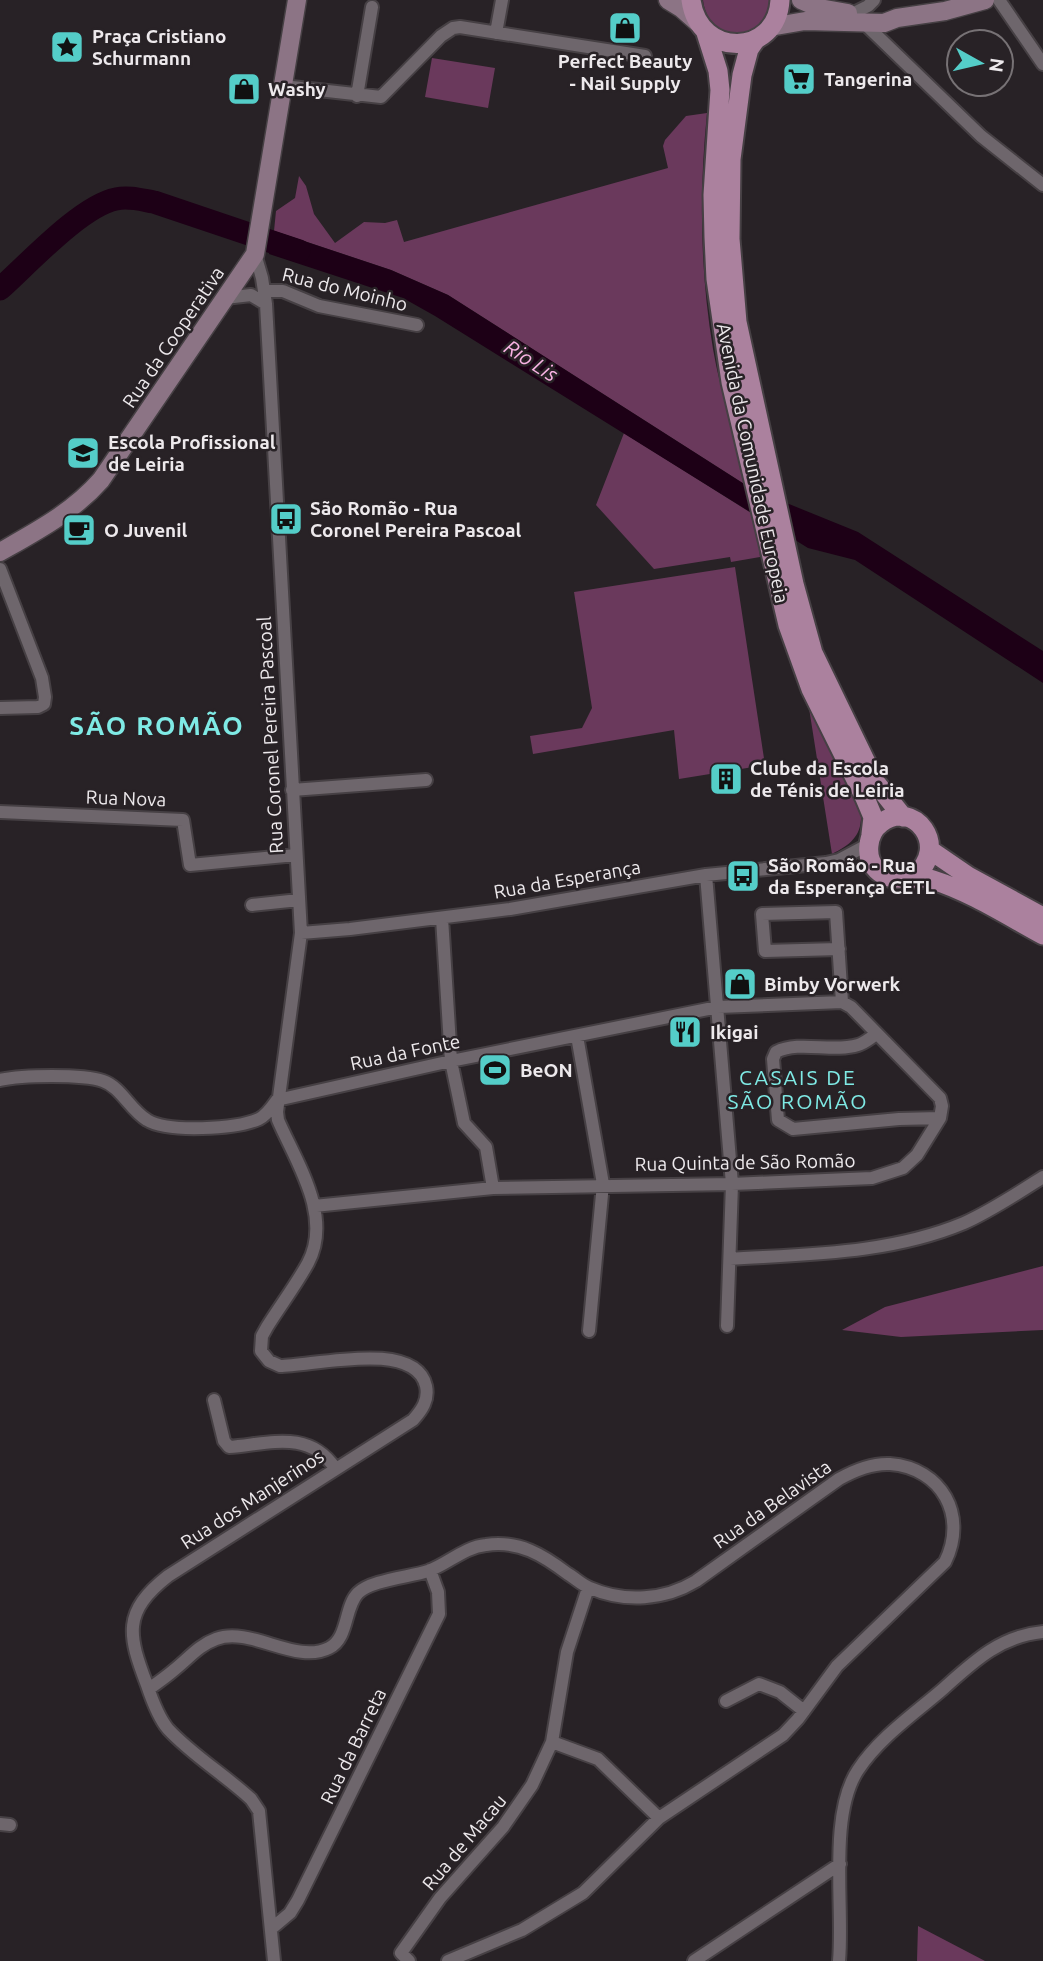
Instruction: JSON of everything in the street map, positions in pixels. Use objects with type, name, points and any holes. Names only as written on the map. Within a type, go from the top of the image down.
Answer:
[{"type":"main road","points":[[255,254],[298,0]]},
{"type":"main road","points":[[668,0],[718,40],[730,44],[805,21],[858,18]]},
{"type":"main road","name":"Avenida da Comunidade Europeia","points":[[691,0],[718,71],[720,90],[713,195],[716,279],[731,382],[754,442]]},
{"type":"main road","name":"Avenida da Comunidade Europeia","points":[[780,0],[775,20],[746,57],[737,98],[730,207],[737,322],[754,442],[778,547],[788,625],[799,660],[873,817],[870,839],[873,865]]},
{"type":"main road","points":[[801,0],[819,9],[884,23],[985,0]]},
{"type":"main road","name":"Rua da Cooperativa","points":[[0,552],[46,527],[87,496],[101,480],[255,254]]},
{"type":"main road","name":"Avenida da Comunidade Europeia","points":[[778,547],[822,673],[876,783],[903,817],[912,819],[926,832],[930,850],[968,876],[1043,917]]},
{"type":"main road","points":[[870,839],[881,823],[903,817]]},
{"type":"main road","points":[[914,876],[922,870],[930,850]]},
{"type":"main road","points":[[873,865],[887,877],[914,876],[932,879],[952,887],[1043,935]]},
{"type":"street","points":[[496,33],[502,0]]},
{"type":"street","points":[[874,0],[858,18],[981,136],[1043,185]]},
{"type":"street","points":[[999,0],[1038,49],[1043,64]]},
{"type":"street","points":[[357,96],[372,7]]},
{"type":"street","points":[[283,86],[381,97],[453,27],[645,56]]},
{"type":"street","name":"Rua Coronel Pereira Pascoal","points":[[255,254],[265,297],[301,933],[277,1100],[278,1119],[314,1206]]},
{"type":"street","name":"Rua do Moinho","points":[[225,298],[265,297],[283,291],[319,306],[417,325]]},
{"type":"street","points":[[0,569],[42,678],[46,697],[44,704],[38,707],[0,708]]},
{"type":"street","points":[[292,790],[426,779]]},
{"type":"street","name":"Rua Nova","points":[[0,812],[183,820],[190,865],[296,855]]},
{"type":"street","name":"Rua da Esperança","points":[[839,860],[870,839]]},
{"type":"street","name":"Rua da Esperança","points":[[301,933],[510,909],[706,875],[839,860],[873,865]]},
{"type":"street","points":[[706,875],[732,1185],[727,1326]]},
{"type":"street","points":[[252,905],[299,900]]},
{"type":"street","points":[[839,949],[765,951],[762,914],[836,912],[839,949],[842,1002],[877,1034],[936,1093],[942,1106],[940,1118],[793,1129],[778,1120],[773,1059],[776,1052],[792,1048],[858,1045],[877,1034]]},
{"type":"street","points":[[442,918],[451,1061],[464,1123],[486,1147],[493,1188]]},
{"type":"street","name":"Rua da Fonte","points":[[0,1080],[14,1077],[53,1077],[102,1080],[153,1124],[168,1127],[246,1123],[263,1116],[277,1100],[577,1035],[718,1007],[842,1002]]},
{"type":"street","points":[[577,1035],[603,1184],[589,1331]]},
{"type":"street","name":"Rua Quinta de São Romão","points":[[314,1206],[493,1188],[603,1184],[732,1185],[872,1178],[903,1168],[917,1154],[940,1118]]},
{"type":"street","points":[[730,1259],[848,1251],[905,1241],[964,1223],[1043,1177]]},
{"type":"street","name":"Rua dos Manjerinos","points":[[274,1961],[259,1811],[251,1799],[167,1728],[149,1689],[132,1641],[132,1630],[135,1615],[146,1595],[168,1576],[413,1420],[424,1405],[427,1390],[422,1376],[395,1361],[377,1358],[280,1366],[269,1361],[261,1351],[262,1336],[312,1253],[317,1231],[314,1206]]},
{"type":"street","points":[[214,1400],[224,1441],[229,1447],[295,1442],[323,1452],[335,1468]]},
{"type":"street","name":"Rua da Belavista","points":[[149,1689],[204,1644],[227,1636],[306,1652],[328,1649],[340,1637],[353,1601],[362,1590],[430,1570],[474,1547],[487,1544],[509,1545],[531,1550],[544,1556],[588,1588],[639,1598],[673,1593],[696,1581],[839,1479],[856,1470],[888,1464],[920,1472],[940,1488],[952,1513],[954,1539],[948,1555],[935,1573],[837,1666],[783,1735],[659,1818],[583,1893],[522,1930],[448,1961]]},
{"type":"street","name":"Rua da Barreta","points":[[271,1929],[290,1913],[298,1900],[439,1614],[438,1592],[430,1570]]},
{"type":"street","name":"Rua de Macau","points":[[402,1958],[440,1898],[520,1806],[552,1742],[567,1652],[588,1588]]},
{"type":"street","points":[[839,1961],[842,1821],[855,1774],[865,1759],[979,1656],[1010,1639],[1043,1632]]},
{"type":"street","points":[[726,1701],[759,1684],[780,1692],[804,1711]]},
{"type":"street","points":[[552,1742],[597,1759],[659,1818]]},
{"type":"street","points":[[694,1961],[840,1864]]},
{"type":"shaded area","points":[[703,0],[770,0],[767,15],[760,25],[738,34],[726,32],[716,26],[707,15]]},
{"type":"shaded area","points":[[432,58],[495,68],[488,108],[425,97]]},
{"type":"shaded area","points":[[707,113],[702,231],[705,290],[720,384],[752,489],[448,295],[391,270],[274,231],[276,211],[295,198],[299,176],[306,186],[314,214],[335,243],[364,222],[385,223],[397,220],[404,242],[668,168],[663,146],[665,140],[686,116]]},
{"type":"shaded area","points":[[624,433],[756,516],[760,557],[731,562],[730,557],[654,569],[596,505]]},
{"type":"shaded area","points":[[735,567],[765,765],[679,779],[674,730],[533,754],[530,736],[582,728],[592,708],[574,592]]},
{"type":"shaded area","points":[[809,708],[861,814],[861,822],[854,839],[832,854]]},
{"type":"shaded area","points":[[1043,1266],[1043,1330],[901,1337],[842,1330],[885,1307]]},
{"type":"shaded area","points":[[918,1926],[985,1961],[917,1961]]},
{"type":"water","name":"Rio Lis","points":[[274,231],[391,270],[448,295],[752,489],[858,532],[1043,651],[1043,683],[855,560],[808,548],[403,298],[269,254]]},
{"type":"waterway","name":"Rio Lis","points":[[0,289],[71,224],[102,204],[121,198],[154,202],[299,251]]},
{"type":"place","name":"Perfect Beauty - Nail Supply","points":[[625,28]]},
{"type":"place","name":"Praça Cristiano Schurmann","points":[[67,47]]},
{"type":"place","name":"Tangerina","points":[[799,79]]},
{"type":"place","name":"Washy","points":[[244,89]]},
{"type":"place","name":"Escola Profissional de Leiria","points":[[83,453]]},
{"type":"place","name":"São Romão - Rua Coronel Pereira Pascoal","points":[[286,519]]},
{"type":"place","name":"O Juvenil","points":[[79,530]]},
{"type":"place","name":"Clube da Escola de Ténis de Leiria","points":[[726,779]]},
{"type":"place","name":"São Romão - Rua da Esperança CETL","points":[[743,876]]},
{"type":"place","name":"Bimby Vorwerk","points":[[740,984]]},
{"type":"place","name":"Ikigai","points":[[685,1032]]},
{"type":"place","name":"BeON","points":[[495,1070]]},
{"type":"district","name":"SÃO ROMÃO","points":[[157,726]]},
{"type":"district","name":"CASAIS DE SÃO ROMÃO","points":[[798,1090]]}]
